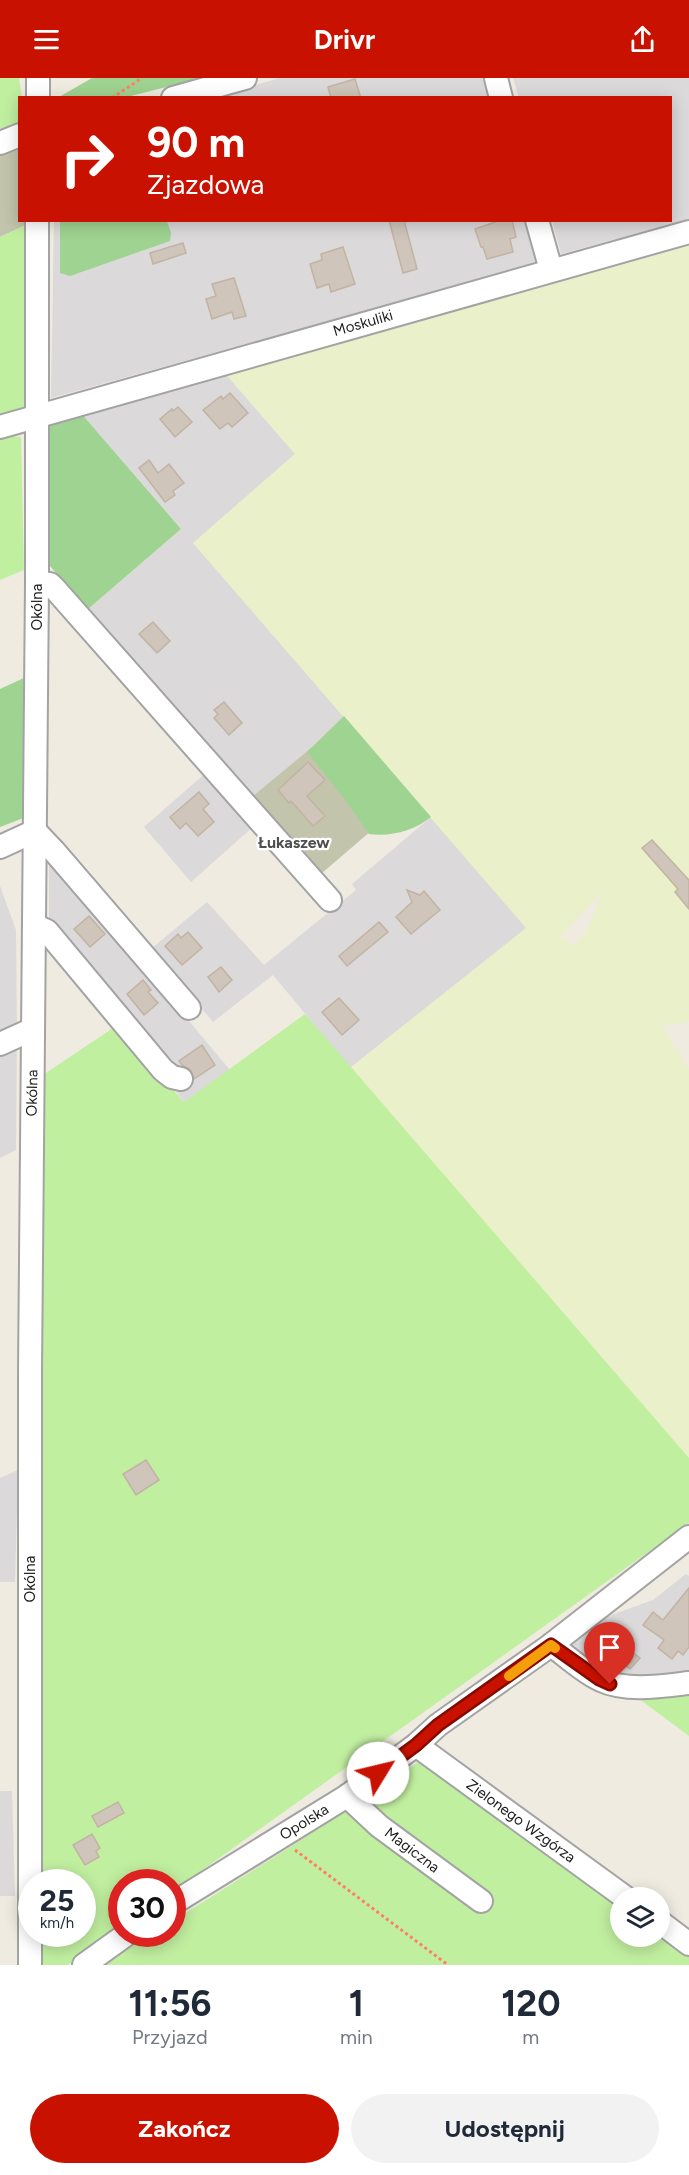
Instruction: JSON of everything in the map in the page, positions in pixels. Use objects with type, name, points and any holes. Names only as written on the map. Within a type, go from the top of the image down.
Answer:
[{"type":"street","points":[[38,78],[38,96]]},
{"type":"street","points":[[180,96],[245,78]]},
{"type":"street","points":[[496,78],[500,96]]},
{"type":"street","points":[[0,143],[18,136]]},
{"type":"street","name":"Okólna","points":[[30,1965],[30,1372],[38,222]]},
{"type":"street","points":[[538,222],[551,270]]},
{"type":"street","name":"Moskuliki","points":[[0,426],[689,232]]},
{"type":"street","points":[[37,583],[50,584],[56,589],[330,900]]},
{"type":"street","points":[[0,846],[35,831],[54,850],[189,1008]]},
{"type":"street","points":[[34,925],[47,932],[163,1070],[172,1077],[181,1079]]},
{"type":"street","points":[[0,1044],[33,1029]]},
{"type":"street","name":"Opolska","points":[[186,1895],[346,1796],[416,1745],[438,1725],[551,1645],[689,1537]]},
{"type":"street","points":[[551,1645],[599,1679],[610,1684],[650,1687],[689,1683]]},
{"type":"street","name":"Zielonego Wzgórza","points":[[416,1745],[611,1887]]},
{"type":"street","name":"Magiczna","points":[[346,1796],[379,1826],[481,1901]]},
{"type":"street","points":[[670,1930],[689,1944]]},
{"type":"street","points":[[84,1965],[109,1947]]},
{"type":"path","points":[[115,96],[142,78]]},
{"type":"path","points":[[284,1835],[290,1847],[448,1965]]},
{"type":"shaded area","points":[[280,78],[484,78],[490,96],[217,96]]},
{"type":"shaded area","points":[[513,78],[689,78],[689,219],[561,254],[552,222],[672,222],[672,96],[519,96]]},
{"type":"shaded area","points":[[18,142],[18,222],[28,222],[28,224],[0,237],[0,150]]},
{"type":"shaded area","points":[[54,222],[525,222],[537,263],[51,398]]},
{"type":"shaded area","points":[[689,246],[689,1022],[662,1026],[689,1069],[689,1458],[350,1068],[526,928],[193,543],[295,454],[224,372]],"holes":[[[603,891],[586,933],[574,944],[560,937]]]},
{"type":"shaded area","points":[[224,372],[295,454],[193,543],[344,716],[317,743],[253,796],[88,609],[181,529],[80,412]]},
{"type":"shaded area","points":[[317,743],[385,819],[322,873],[253,796]]},
{"type":"shaded area","points":[[208,771],[255,825],[191,882],[144,827]]},
{"type":"shaded area","points":[[431,817],[527,928],[350,1068],[273,975],[213,1022],[151,949],[207,902],[264,965],[356,890],[352,884]]},
{"type":"shaded area","points":[[49,854],[230,1070],[184,1102],[49,926]]},
{"type":"shaded area","points":[[0,886],[16,930],[17,1030],[16,1150],[0,1158]]},
{"type":"shaded area","points":[[18,1470],[15,1582],[0,1582],[0,1478]]},
{"type":"shaded area","points":[[686,1574],[689,1576],[689,1678],[653,1682],[613,1674],[578,1653],[573,1646],[575,1638],[603,1618],[653,1600]]},
{"type":"shaded area","points":[[0,1791],[12,1791],[15,1896],[0,1896]]},
{"type":"green space","points":[[0,78],[19,78],[22,96],[18,96],[18,126],[0,135]]},
{"type":"green space","points":[[92,78],[202,78],[131,96],[61,96]]},
{"type":"green space","points":[[60,222],[167,222],[171,233],[170,241],[70,276],[60,273]]},
{"type":"green space","points":[[28,224],[29,409],[0,419],[0,237]]},
{"type":"green space","points":[[80,412],[181,529],[88,609],[49,565],[47,426],[52,419]]},
{"type":"green space","points":[[10,436],[21,437],[24,570],[0,580],[0,440]]},
{"type":"green space","points":[[26,677],[26,817],[0,827],[0,689]]},
{"type":"green space","points":[[344,716],[431,817],[401,832],[385,835],[369,834],[307,752]]},
{"type":"green space","points":[[305,1014],[689,1458],[689,1523],[186,1882],[186,1869],[108,1869],[108,1936],[96,1945],[96,1869],[41,1869],[43,1075],[116,1026],[184,1102]]},
{"type":"green space","points":[[689,1692],[689,1736],[634,1695]]},
{"type":"green space","points":[[421,1760],[610,1895],[610,1947],[670,1947],[670,1938],[689,1952],[689,1965],[102,1965],[131,1947],[186,1947],[186,1913]]},
{"type":"green space","points":[[40,1947],[93,1947],[68,1965],[39,1965]]},
{"type":"building","points":[[355,79],[360,96],[330,96],[328,87]]},
{"type":"building","points":[[390,222],[405,222],[417,269],[403,273]]},
{"type":"building","points":[[495,222],[512,222],[516,237],[510,239],[513,252],[487,259],[475,229]]},
{"type":"building","points":[[183,243],[186,253],[153,264],[150,253]]},
{"type":"building","points":[[343,247],[355,284],[331,292],[329,284],[317,288],[310,264],[322,260],[321,254]]},
{"type":"building","points":[[234,278],[246,316],[234,319],[232,312],[212,319],[206,299],[216,296],[212,284]]},
{"type":"building","points":[[230,393],[248,413],[232,427],[228,423],[220,429],[203,410],[221,396],[223,399]]},
{"type":"building","points":[[178,407],[192,422],[175,437],[160,419]]},
{"type":"building","points":[[149,460],[158,473],[169,464],[184,483],[173,491],[175,495],[165,502],[139,468]]},
{"type":"building","points":[[153,622],[170,641],[157,653],[139,634]]},
{"type":"building","points":[[224,702],[242,723],[229,735],[214,718],[218,714],[214,710]]},
{"type":"building","points":[[308,762],[325,780],[307,796],[325,816],[313,826],[278,790]]},
{"type":"building","points":[[199,792],[209,804],[203,809],[214,822],[198,836],[186,823],[180,829],[170,817]]},
{"type":"building","points":[[652,840],[689,880],[689,909],[675,892],[678,889],[642,848]]},
{"type":"building","points":[[407,890],[420,895],[424,891],[440,910],[411,934],[396,917],[412,902]]},
{"type":"building","points":[[89,916],[105,934],[90,947],[74,929]]},
{"type":"building","points":[[379,922],[388,932],[347,966],[339,956]]},
{"type":"building","points":[[188,932],[202,948],[182,965],[165,946],[178,934],[181,938]]},
{"type":"building","points":[[221,967],[232,980],[219,992],[208,977]]},
{"type":"building","points":[[143,980],[151,990],[148,992],[158,1003],[144,1015],[127,994]]},
{"type":"building","points":[[339,998],[359,1020],[342,1035],[322,1012]]},
{"type":"building","points":[[202,1045],[215,1065],[194,1079],[190,1070],[179,1061]]},
{"type":"building","points":[[146,1460],[159,1480],[136,1495],[123,1474]]},
{"type":"building","points":[[689,1588],[689,1647],[683,1655],[678,1651],[672,1659],[658,1648],[664,1640],[643,1625],[653,1612],[663,1620]]},
{"type":"building","points":[[612,1637],[640,1658],[630,1669],[624,1664],[622,1666],[602,1651]]},
{"type":"building","points":[[118,1802],[124,1813],[98,1827],[92,1816]]},
{"type":"building","points":[[92,1834],[100,1848],[96,1851],[99,1857],[85,1865],[73,1845]]},
{"type":"slow traffic","points":[[509,1676],[551,1645],[555,1648]]},
{"type":"district","name":"Łukaszew","points":[[294,842]]},
{"type":"route","points":[[378,1773],[416,1745],[438,1725],[551,1645],[599,1679],[610,1684]]}]
